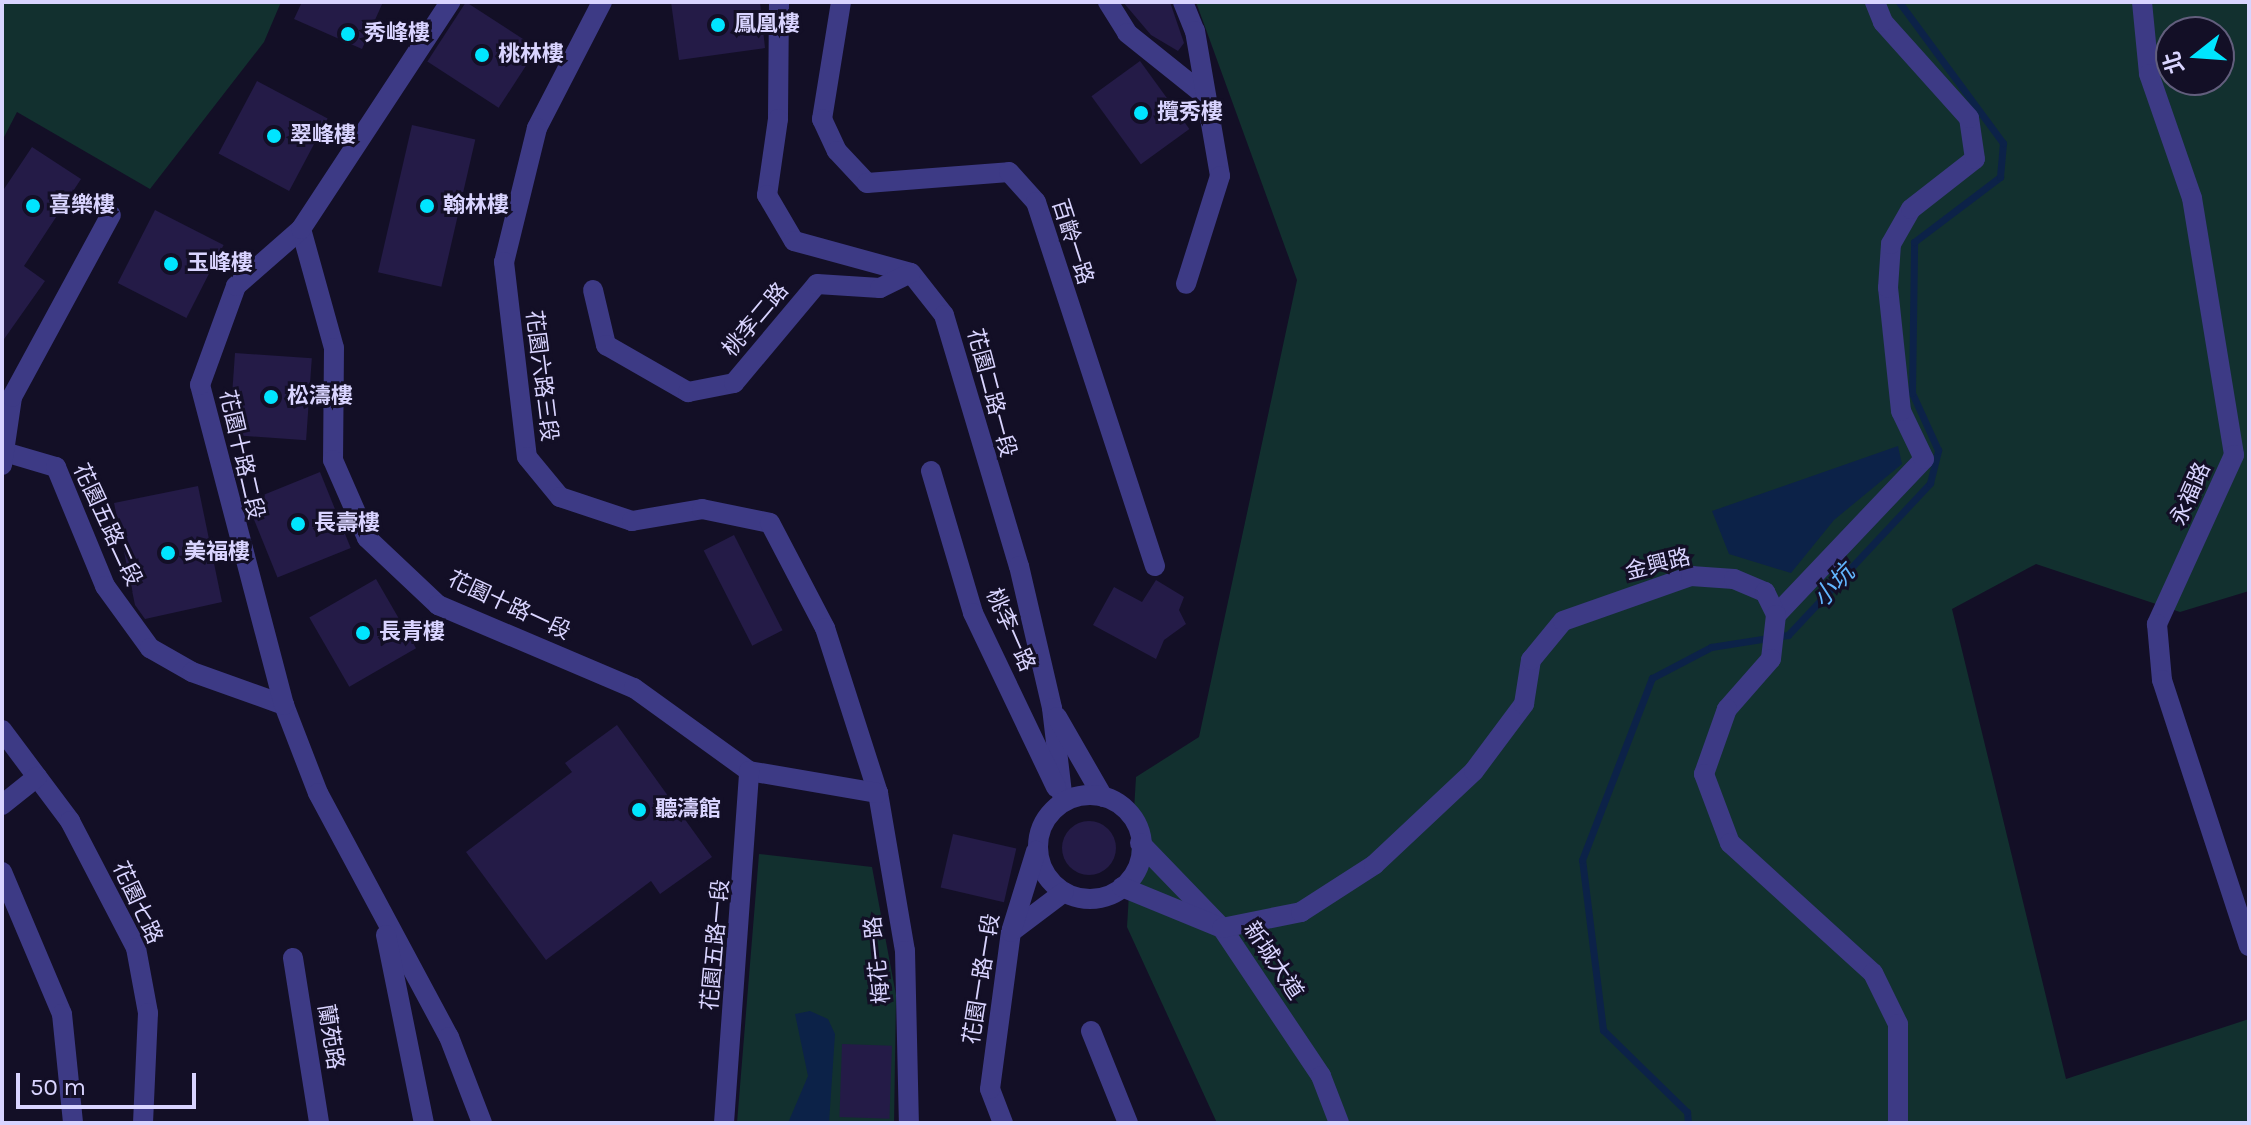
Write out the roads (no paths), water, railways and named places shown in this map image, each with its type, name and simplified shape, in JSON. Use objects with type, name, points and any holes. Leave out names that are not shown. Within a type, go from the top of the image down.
[{"type":"street","name":"花園十路二段","points":[[284,705],[200,385],[236,286],[301,229],[450,2]]},
{"type":"street","name":"花園六路三段","points":[[602,2],[537,128],[504,262],[527,457],[560,497],[632,521],[702,509],[770,523],[825,628],[878,793]]},
{"type":"street","points":[[779,2],[778,119],[767,195],[794,241],[911,273]]},
{"type":"street","name":"百齡一路","points":[[841,2],[822,119],[837,151],[867,183],[1009,172],[1036,202],[1155,566]]},
{"type":"street","points":[[1108,2],[1127,33],[1202,93]]},
{"type":"street","points":[[1183,2],[1195,31],[1202,93],[1220,176],[1186,284]]},
{"type":"street","points":[[1875,2],[1883,22],[1969,118],[1975,159],[1911,209],[1891,244],[1901,411],[1924,459],[1776,615],[1771,659],[1727,709],[1704,774],[1730,843],[1873,973],[1898,1024],[1898,1123]]},
{"type":"street","name":"永福路","points":[[2142,2],[2149,74],[2192,198],[2234,455],[2157,624],[2162,680],[2249,946]]},
{"type":"street","points":[[5,459],[12,397],[111,215]]},
{"type":"street","name":"花園十路一段","points":[[301,229],[334,348],[333,460],[367,538],[438,605],[634,688],[749,771]]},
{"type":"street","name":"桃李二路","points":[[593,290],[606,345],[688,392],[734,383],[817,284],[880,288],[911,273]]},
{"type":"street","name":"花園二路一段","points":[[911,273],[944,315],[962,367],[1052,708],[1063,801]]},
{"type":"street","name":"花園五路二段","points":[[5,459],[56,467],[105,586],[150,648],[192,672],[284,705]]},
{"type":"street","name":"桃李一路","points":[[931,471],[973,613],[1063,801]]},
{"type":"street","name":"金興路","points":[[1222,928],[1301,912],[1374,865],[1474,771],[1524,704],[1531,660],[1563,621],[1691,576],[1734,579],[1765,592],[1776,615]]},
{"type":"street","points":[[284,705],[318,793],[449,1037],[482,1123]]},
{"type":"street","points":[[1052,708],[1103,797],[1131,813],[1140,843],[1138,868],[1122,887],[1094,901],[1064,892],[1043,872],[1040,830],[1063,801],[1103,797]]},
{"type":"street","name":"花園七路","points":[[2,730],[70,821],[136,948],[148,1013],[143,1123]]},
{"type":"street","points":[[749,771],[878,793]]},
{"type":"street","name":"花園五路一段","points":[[724,1123],[749,771]]},
{"type":"street","points":[[2,805],[37,777]]},
{"type":"street","name":"梅花一路","points":[[878,793],[905,951],[909,1123]]},
{"type":"street","name":"新城大道","points":[[1140,843],[1222,928],[1321,1076],[1339,1123]]},
{"type":"street","name":"花園一路一段","points":[[1003,1123],[990,1089],[1011,932],[1039,844]]},
{"type":"street","points":[[2,872],[62,1014],[73,1123]]},
{"type":"street","points":[[1122,887],[1222,928]]},
{"type":"street","points":[[1011,932],[1064,892]]},
{"type":"street","points":[[381,912],[424,1123]]},
{"type":"street","name":"蘭苑路","points":[[293,958],[319,1123]]},
{"type":"street","points":[[1091,1031],[1128,1123]]},
{"type":"street","points":[[990,1089],[993,1123]]},
{"type":"water","points":[[1898,446],[1902,464],[1834,520],[1791,573],[1729,554],[1712,511]]},
{"type":"water","points":[[810,1011],[828,1019],[835,1034],[829,1123],[788,1123],[808,1076],[795,1014]]},
{"type":"waterway","name":"小坑","points":[[1688,1123],[1687,1112],[1603,1030],[1582,860],[1652,678],[1711,647],[1788,635],[1930,483],[1938,450],[1912,393],[1914,242],[2000,177],[2003,143],[1899,2]]},
{"type":"place","name":"鳳凰樓","points":[[718,25]]},
{"type":"place","name":"秀峰樓","points":[[348,34]]},
{"type":"place","name":"桃林樓","points":[[482,55]]},
{"type":"place","name":"攬秀樓","points":[[1141,113]]},
{"type":"place","name":"翠峰樓","points":[[274,136]]},
{"type":"place","name":"喜樂樓","points":[[33,206]]},
{"type":"place","name":"翰林樓","points":[[427,206]]},
{"type":"place","name":"玉峰樓","points":[[171,264]]},
{"type":"place","name":"松濤樓","points":[[271,397]]},
{"type":"place","name":"長壽樓","points":[[298,524]]},
{"type":"place","name":"美福樓","points":[[168,553]]},
{"type":"place","name":"長青樓","points":[[363,633]]},
{"type":"place","name":"聽濤館","points":[[639,810]]}]
